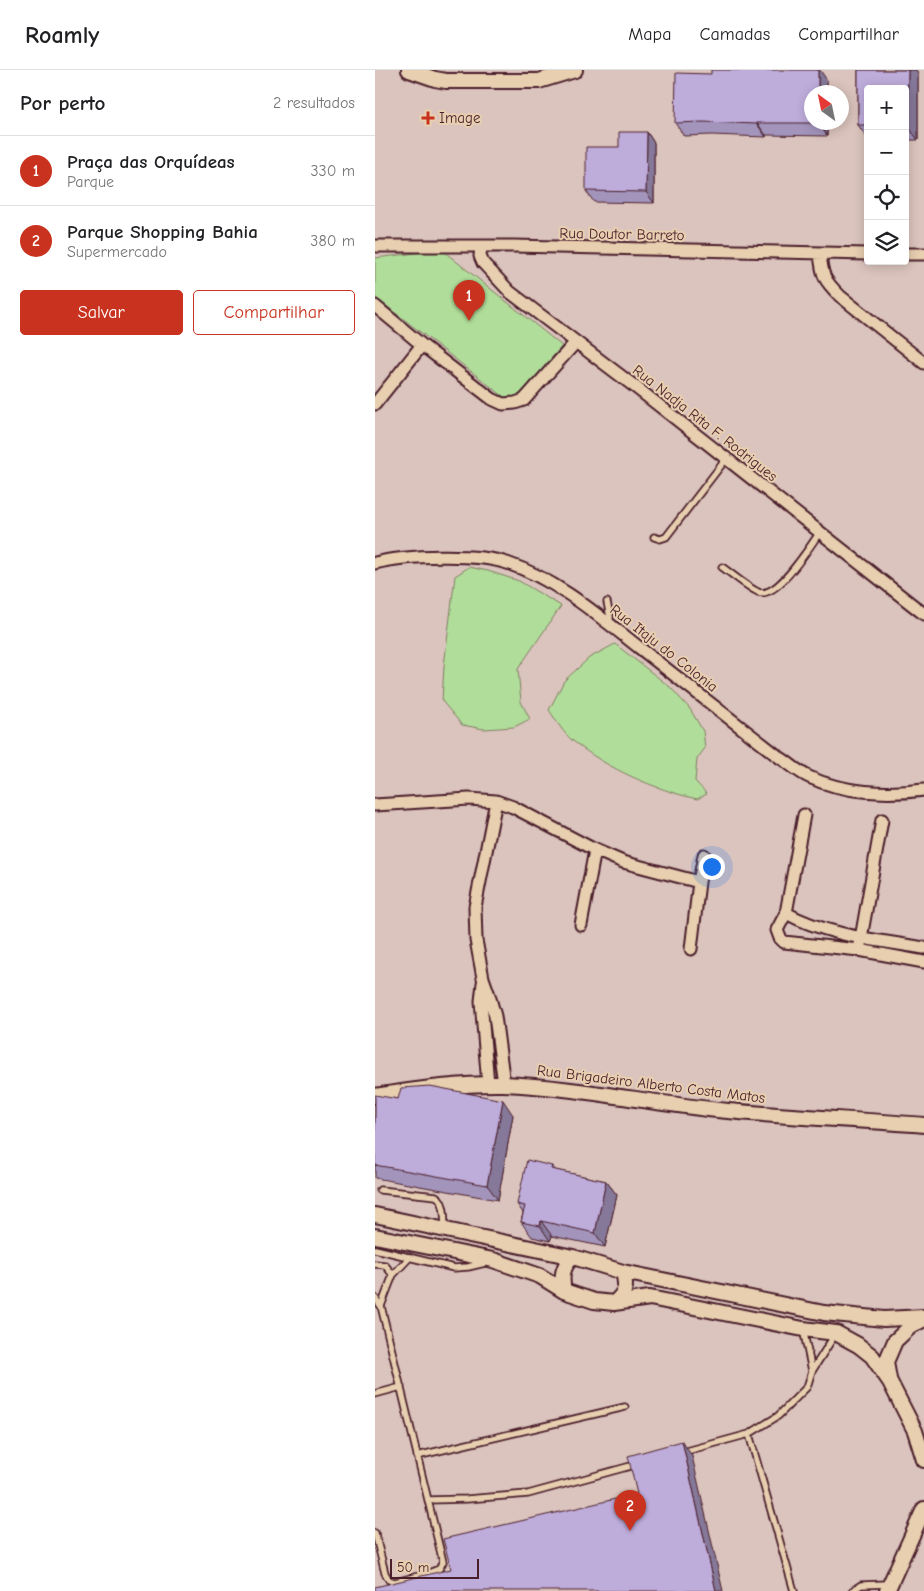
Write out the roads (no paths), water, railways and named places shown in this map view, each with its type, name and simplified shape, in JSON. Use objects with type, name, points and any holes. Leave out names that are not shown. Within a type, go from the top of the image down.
[{"type":"street","points":[[409,70],[446,81],[550,79],[575,70]]},
{"type":"street","name":"Rua Doutor Barreto","points":[[375,246],[864,254]]},
{"type":"street","name":"Rua Nadja Rita F. Rodrigues","points":[[481,247],[480,256],[483,263],[510,292],[638,388],[924,614]]},
{"type":"street","points":[[820,253],[824,278],[829,285],[840,296],[924,363]]},
{"type":"street","points":[[909,254],[924,254]]},
{"type":"street","points":[[375,306],[492,399],[503,404],[515,404],[524,400],[576,342]]},
{"type":"street","points":[[375,404],[422,345]]},
{"type":"street","name":"Rua Itaju do Colonia","points":[[375,562],[426,557],[474,557],[506,563],[541,578],[586,606],[779,757],[808,776],[839,787],[872,792],[924,790]]},
{"type":"street","points":[[375,805],[469,799],[496,801],[513,807],[595,850],[637,866],[699,882]]},
{"type":"street","points":[[496,801],[475,907],[476,940],[483,978],[495,1016],[504,1084]]},
{"type":"street","points":[[804,815],[785,913],[777,930],[780,938],[784,942],[859,950],[924,962]]},
{"type":"street","points":[[859,950],[882,820]]},
{"type":"street","points":[[581,925],[595,850]]},
{"type":"street","points":[[691,949],[704,854]]},
{"type":"street","points":[[785,913],[818,928],[862,938],[924,948]]},
{"type":"street","points":[[483,978],[481,1001],[488,1084]]},
{"type":"street","name":"Rua Brigadeiro Alberto Costa Matos","points":[[375,1096],[435,1087],[504,1084],[729,1111],[924,1125]]},
{"type":"street","points":[[375,1215],[573,1257],[623,1272],[824,1313],[883,1319],[924,1318]]},
{"type":"street","points":[[375,1236],[493,1260],[540,1276],[564,1291],[594,1301],[615,1303],[650,1298],[803,1329],[836,1333],[858,1345],[872,1356],[890,1382],[920,1433],[924,1460]]},
{"type":"street","points":[[564,1291],[561,1281],[563,1272],[566,1262],[573,1257]]},
{"type":"street","points":[[615,1303],[624,1294],[626,1284],[623,1272]]},
{"type":"street","points":[[890,1382],[886,1362],[895,1341],[911,1326],[924,1318]]},
{"type":"street","points":[[890,1589],[924,1509]]},
{"type":"lane","points":[[654,537],[660,540],[666,537],[726,459]]},
{"type":"lane","points":[[722,567],[759,592],[772,590],[784,580],[820,532]]},
{"type":"lane","points":[[607,602],[610,617],[609,624]]},
{"type":"lane","points":[[380,1190],[436,1196],[440,1199],[443,1206],[445,1231]]},
{"type":"lane","points":[[375,1249],[455,1268],[469,1267],[493,1260]]},
{"type":"lane","points":[[381,1306],[393,1275],[411,1257]]},
{"type":"lane","points":[[375,1264],[385,1265],[393,1275]]},
{"type":"lane","points":[[375,1298],[381,1306],[443,1562],[439,1569],[395,1582],[389,1580],[385,1573],[375,1533]]},
{"type":"lane","points":[[803,1329],[812,1371]]},
{"type":"lane","points":[[672,1455],[749,1434],[777,1416],[807,1387],[812,1371],[836,1333]]},
{"type":"lane","points":[[375,1394],[401,1388]]},
{"type":"lane","points":[[417,1456],[625,1407]]},
{"type":"lane","points":[[749,1434],[794,1591]]},
{"type":"lane","points":[[428,1500],[467,1500],[528,1494],[643,1463]]},
{"type":"lane","points":[[852,1591],[861,1585],[890,1589]]},
{"type":"place","name":"Image","points":[[428,118]]},
{"type":"place","name":"Praça das Orquídeas","points":[[469,321]]},
{"type":"place","name":"Parque Shopping Bahia","points":[[630,1531]]}]
